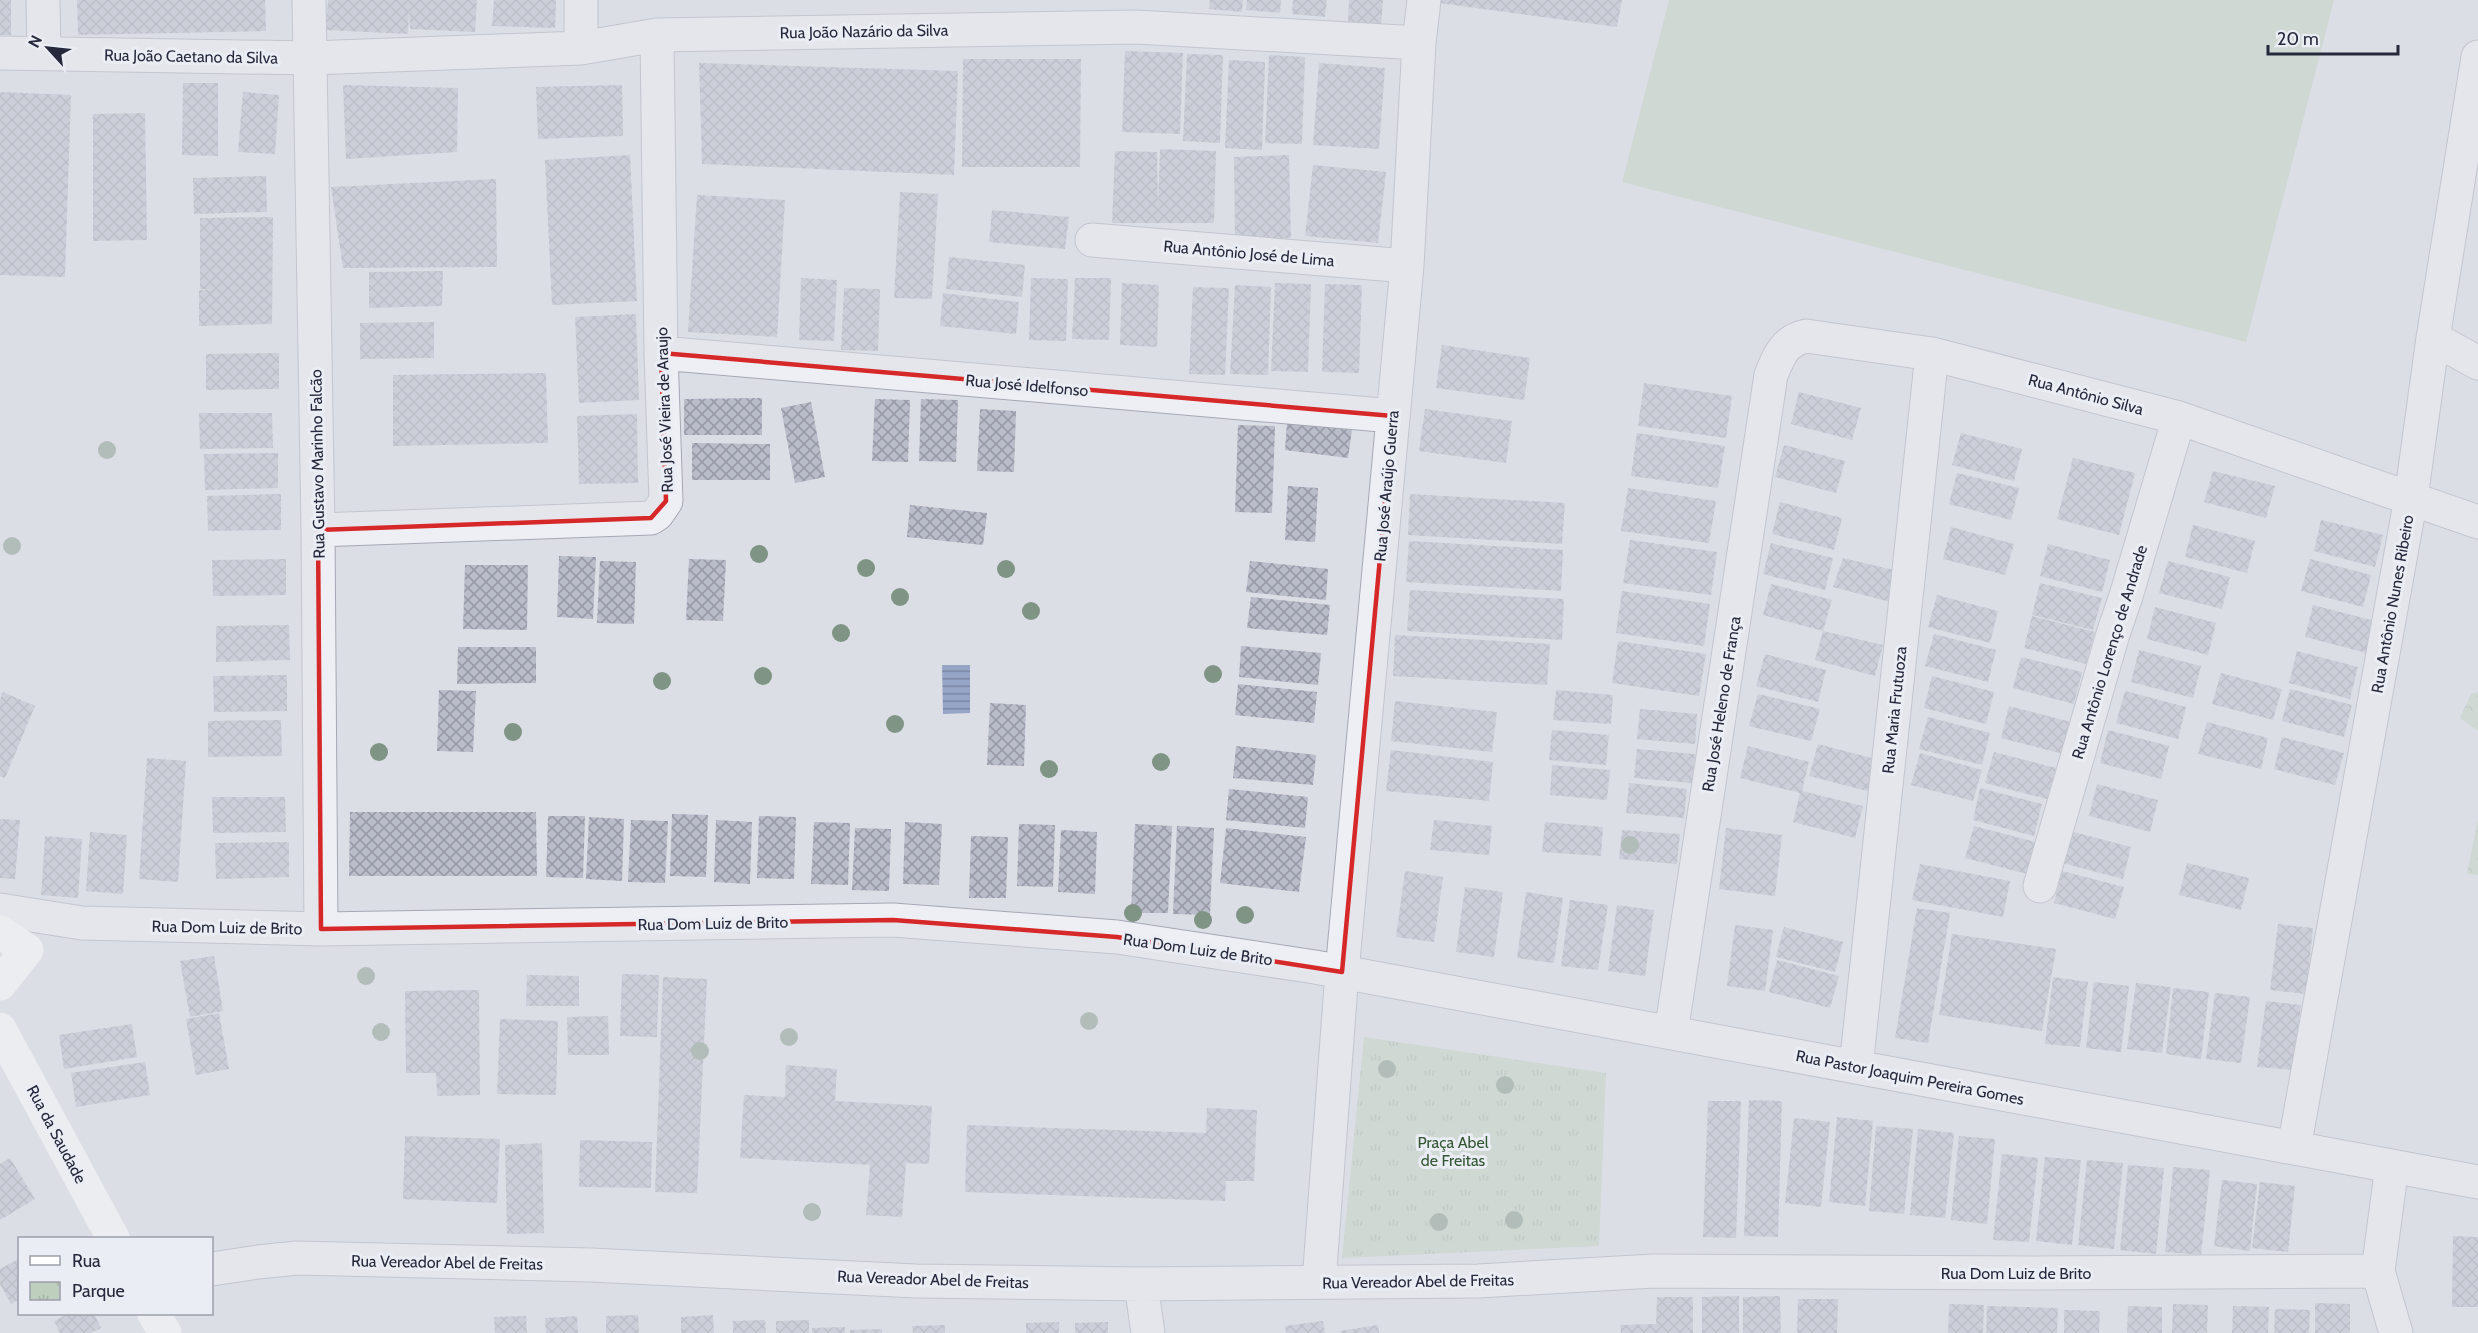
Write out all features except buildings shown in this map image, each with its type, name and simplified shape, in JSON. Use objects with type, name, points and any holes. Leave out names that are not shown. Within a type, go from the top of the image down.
[{"type":"main road","points":[[0,932],[27,950],[0,984]]},
{"type":"main road","name":"Rua da Saudade","points":[[0,1029],[112,1237]]},
{"type":"main road","points":[[155,1315],[165,1333]]},
{"type":"street","points":[[43,0],[44,53]]},
{"type":"street","name":"Rua Gustavo Marinho Falcão","points":[[309,0],[318,530],[321,929]]},
{"type":"street","points":[[581,0],[581,48]]},
{"type":"street","name":"Rua José Araújo Guerra","points":[[1342,972],[1407,266],[1419,44],[1424,0]]},
{"type":"street","name":"Rua João Nazário da Silva","points":[[310,58],[581,48],[657,35],[1136,27],[1419,44]]},
{"type":"street","name":"Rua José Vieira de Araujo","points":[[318,530],[651,518],[657,514],[666,501],[661,353],[657,35]]},
{"type":"street","name":"Rua João Caetano da Silva","points":[[0,53],[310,58]]},
{"type":"street","name":"Rua Antônio Nunes Ribeiro","points":[[2294,1148],[2411,498],[2433,338],[2478,57]]},
{"type":"street","name":"Rua Antônio José de Lima","points":[[1092,240],[1407,266]]},
{"type":"street","name":"Rua Antônio Silva","points":[[1772,375],[1786,345],[1806,336],[1932,354],[2179,418],[2478,522]]},
{"type":"street","points":[[2433,338],[2478,363]]},
{"type":"street","name":"Rua José Idelfonso","points":[[661,353],[1392,416]]},
{"type":"street","name":"Rua Maria Frutuoza","points":[[1856,1067],[1932,354]]},
{"type":"street","name":"Rua José Heleno de França","points":[[1671,1033],[1772,375]]},
{"type":"street","name":"Rua Antônio Lorenço de Andrade","points":[[2040,886],[2179,418]]},
{"type":"street","name":"Rua Dom Luiz de Brito","points":[[0,910],[82,923],[321,929],[893,920],[1117,938],[1342,972]]},
{"type":"street","name":"Rua Dom Luiz de Brito","points":[[27,950],[82,923]]},
{"type":"street","points":[[1319,1282],[1342,972]]},
{"type":"street","name":"Rua Pastor Joaquim Pereira Gomes","points":[[1342,972],[2478,1182]]},
{"type":"street","points":[[2392,1166],[2378,1271],[2396,1333]]},
{"type":"street","name":"Rua Vereador Abel de Freitas","points":[[213,1269],[297,1258],[591,1265],[916,1281],[1141,1284],[1478,1281],[1654,1271]]},
{"type":"street","name":"Rua Dom Luiz de Brito","points":[[1654,1271],[2046,1273],[2378,1271]]},
{"type":"street","points":[[1141,1284],[1148,1333]]},
{"type":"highlighted area","points":[[661,353],[1393,416],[1342,972],[1117,937],[893,920],[321,929],[318,530],[651,518],[666,501]]},
{"type":"green space","points":[[1669,0],[2334,0],[2246,342],[1622,182]]},
{"type":"green space","points":[[2478,692],[2478,731],[2460,718],[2471,694]]},
{"type":"green space","points":[[2478,819],[2478,875],[2467,874]]},
{"type":"green space","name":"Praça Abel de Freitas","points":[[1364,1037],[1606,1073],[1599,1246],[1342,1258]]},
{"type":"water","points":[[942,665],[970,665],[970,713],[943,714]]}]
